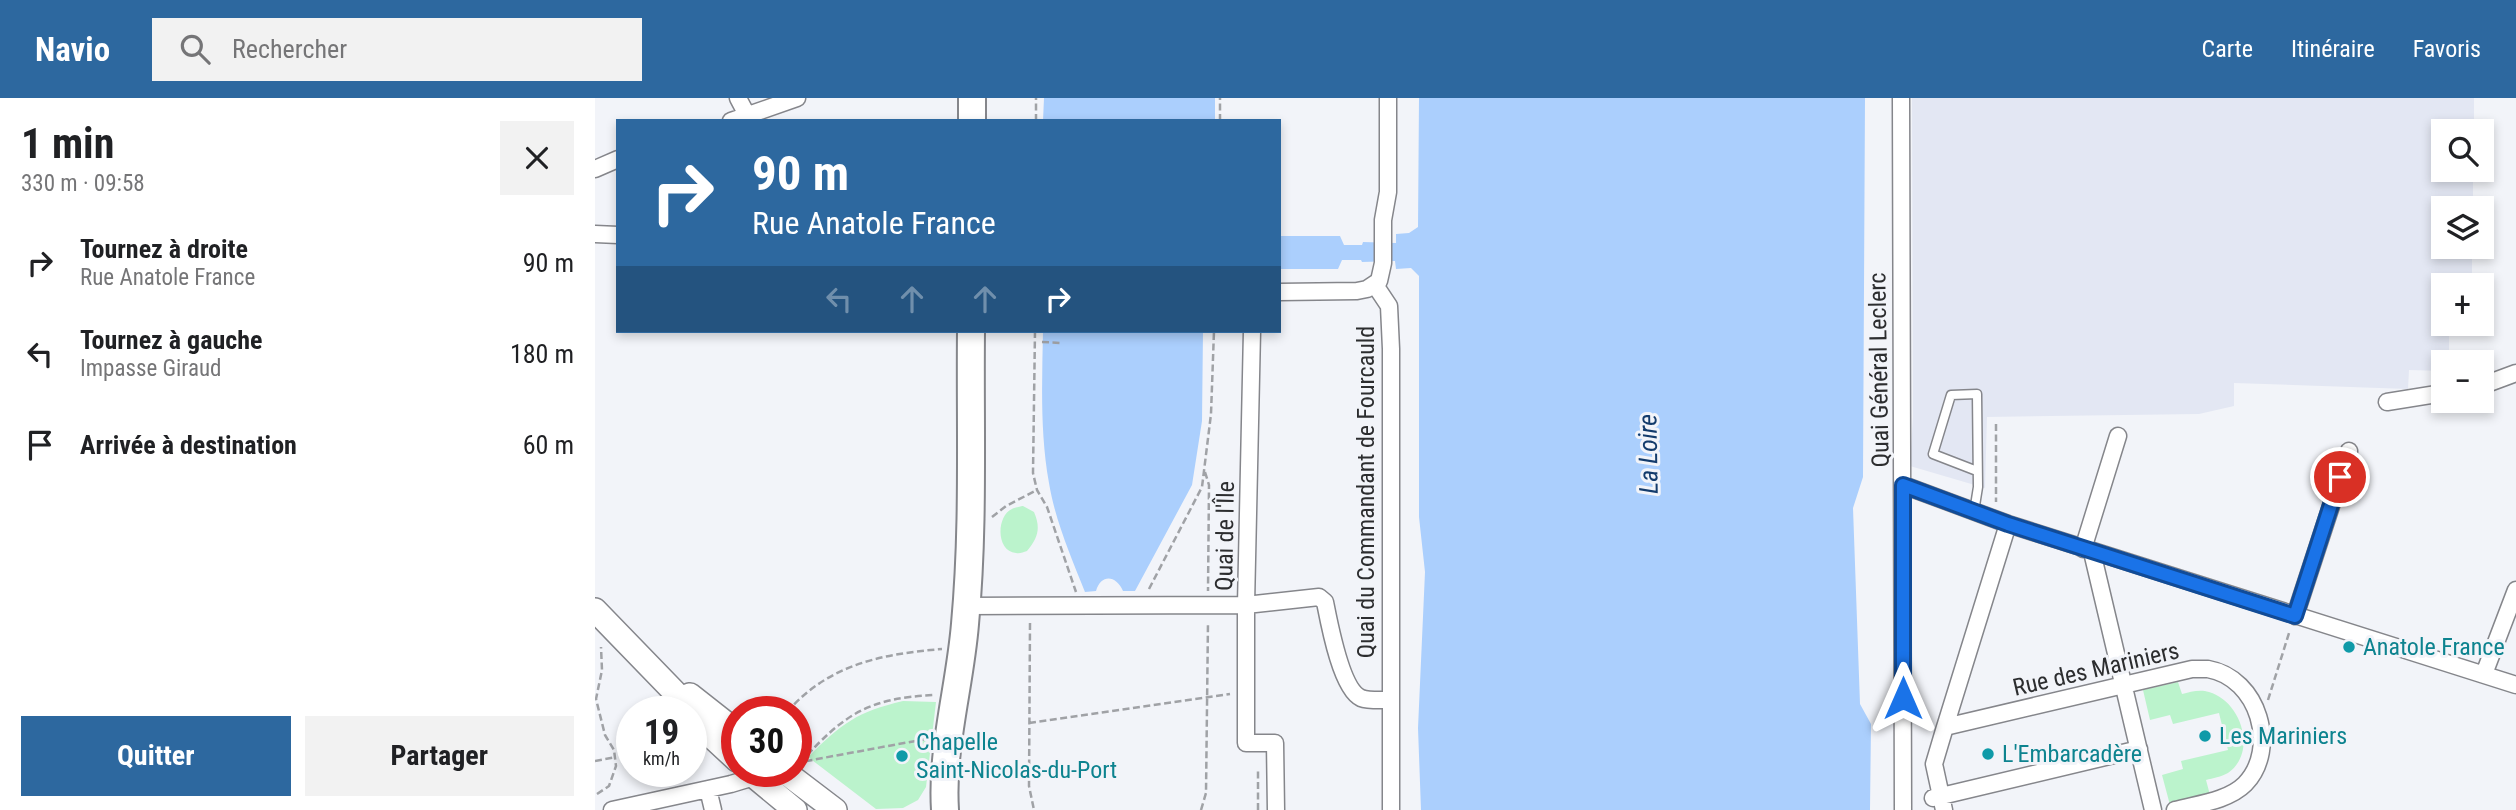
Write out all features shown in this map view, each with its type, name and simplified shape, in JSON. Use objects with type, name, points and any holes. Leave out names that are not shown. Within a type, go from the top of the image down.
[{"type":"main road","points":[[972,98],[972,119]]},
{"type":"main road","points":[[944,805],[953,659],[967,606],[971,521],[971,333]]},
{"type":"main road","points":[[595,610],[689,707],[710,736],[721,746]]},
{"type":"main road","points":[[639,654],[721,719]]},
{"type":"main road","points":[[944,805],[965,701],[953,659]]},
{"type":"main road","points":[[768,787],[795,810]]},
{"type":"main road","points":[[806,787],[836,809]]},
{"type":"street","points":[[738,98],[739,118],[797,98]]},
{"type":"street","points":[[1281,292],[1357,291],[1375,285],[1383,263],[1383,220],[1388,192],[1388,98]]},
{"type":"street","name":"Quai Général Leclerc","points":[[1901,98],[1906,806]]},
{"type":"street","points":[[595,169],[616,160]]},
{"type":"street","points":[[595,234],[616,235]]},
{"type":"street","name":"Quai du Commandant de Fourcauld","points":[[1375,285],[1389,306],[1390,338],[1391,810]]},
{"type":"street","name":"Quai de l'Île","points":[[1252,333],[1246,605],[1247,743],[1275,743],[1276,810]]},
{"type":"street","points":[[2494,381],[2516,373]]},
{"type":"street","points":[[2387,402],[2431,395]]},
{"type":"street","points":[[2118,436],[2088,550],[2125,685],[2153,810]]},
{"type":"street","points":[[2295,616],[2349,451]]},
{"type":"street","points":[[1903,485],[2001,522],[2516,685]]},
{"type":"street","points":[[2001,522],[1934,764],[1939,801],[2139,749]]},
{"type":"street","points":[[2484,674],[2516,590]]},
{"type":"street","points":[[967,606],[1246,605],[1319,597],[1325,602],[1334,648],[1356,694],[1365,699],[1389,700]]},
{"type":"street","name":"Rue des Mariniers","points":[[1945,727],[2192,669],[2209,669],[2229,678],[2246,692],[2254,706],[2259,718],[2262,746],[2259,765],[2244,785],[2228,796],[2175,810]]},
{"type":"street","points":[[612,810],[721,785]]},
{"type":"street","points":[[708,789],[713,810]]},
{"type":"lane","points":[[1974,512],[1978,487],[1977,394],[1951,394],[1933,454],[1977,471]]},
{"type":"path","points":[[1036,98],[1036,119]]},
{"type":"path","points":[[1220,98],[1220,119]]},
{"type":"path","points":[[1035,333],[1033,473],[1037,490],[1047,507],[1060,550],[1076,587],[1077,599]]},
{"type":"path","points":[[1148,592],[1202,487],[1211,414],[1214,333]]},
{"type":"path","points":[[1042,342],[1061,343]]},
{"type":"path","points":[[1996,424],[2001,522]]},
{"type":"path","points":[[1201,810],[1206,793],[1208,605],[1209,485],[1204,469]]},
{"type":"path","points":[[971,521],[986,520],[1037,490]]},
{"type":"path","points":[[1031,606],[1029,786],[1034,810]]},
{"type":"path","points":[[2254,706],[2268,701],[2295,616]]},
{"type":"path","points":[[601,647],[602,670],[596,699],[605,735],[616,755]]},
{"type":"path","points":[[806,696],[822,682],[854,664],[896,653],[953,659]]},
{"type":"path","points":[[941,695],[901,697],[866,707],[834,728],[801,762],[949,735]]},
{"type":"path","points":[[1029,723],[1207,697]]},
{"type":"path","points":[[595,761],[616,757]]},
{"type":"path","points":[[597,794],[609,786],[616,766]]},
{"type":"shaded area","points":[[1912,98],[2474,98],[2474,119],[2431,119],[2431,182],[2473,182],[2473,196],[2431,196],[2431,259],[2472,259],[2472,273],[2431,273],[2431,336],[2449,336],[2449,350],[2431,350],[2431,371],[2409,370],[2408,389],[2234,383],[2234,406],[2199,414],[1987,417],[1985,488],[1910,466],[1913,417]]},
{"type":"green space","points":[[1023,506],[1034,512],[1037,533],[1027,551],[1017,553],[1005,547],[1001,526],[1007,513]]},
{"type":"green space","points":[[2178,682],[2182,694],[2206,691],[2220,697],[2237,716],[2244,741],[2237,764],[2228,773],[2206,780],[2210,795],[2170,805],[2162,775],[2183,769],[2181,761],[2228,750],[2219,713],[2173,724],[2170,715],[2150,720],[2143,690]]},
{"type":"green space","points":[[903,701],[936,702],[926,787],[918,800],[903,808],[876,809],[812,760],[812,753],[831,735],[851,720]]},
{"type":"water","points":[[1044,98],[1215,98],[1215,119],[1043,119]]},
{"type":"water","name":"La Loire","points":[[1419,98],[1865,98],[1863,477],[1853,508],[1860,704],[1871,724],[1870,810],[1421,810],[1418,728],[1425,572],[1419,517],[1419,276],[1411,268],[1396,269],[1395,261],[1342,260],[1338,269],[1281,269],[1281,236],[1340,236],[1344,245],[1362,245],[1363,242],[1396,243],[1396,234],[1409,233],[1418,227]]},
{"type":"water","points":[[1043,333],[1203,333],[1202,421],[1192,485],[1135,591],[1123,591],[1113,579],[1105,579],[1096,591],[1085,592],[1055,511],[1046,464],[1042,407]]},
{"type":"place","name":"Anatole France","points":[[2349,647]]},
{"type":"place","name":"Les Mariniers","points":[[2205,736]]},
{"type":"place","name":"L'Embarcadère","points":[[1988,754]]},
{"type":"place","name":"Chapelle Saint-Nicolas-du-Port","points":[[902,756]]},
{"type":"route","points":[[1903,698],[1903,485],[2008,524],[2295,616],[2340,477]]}]
